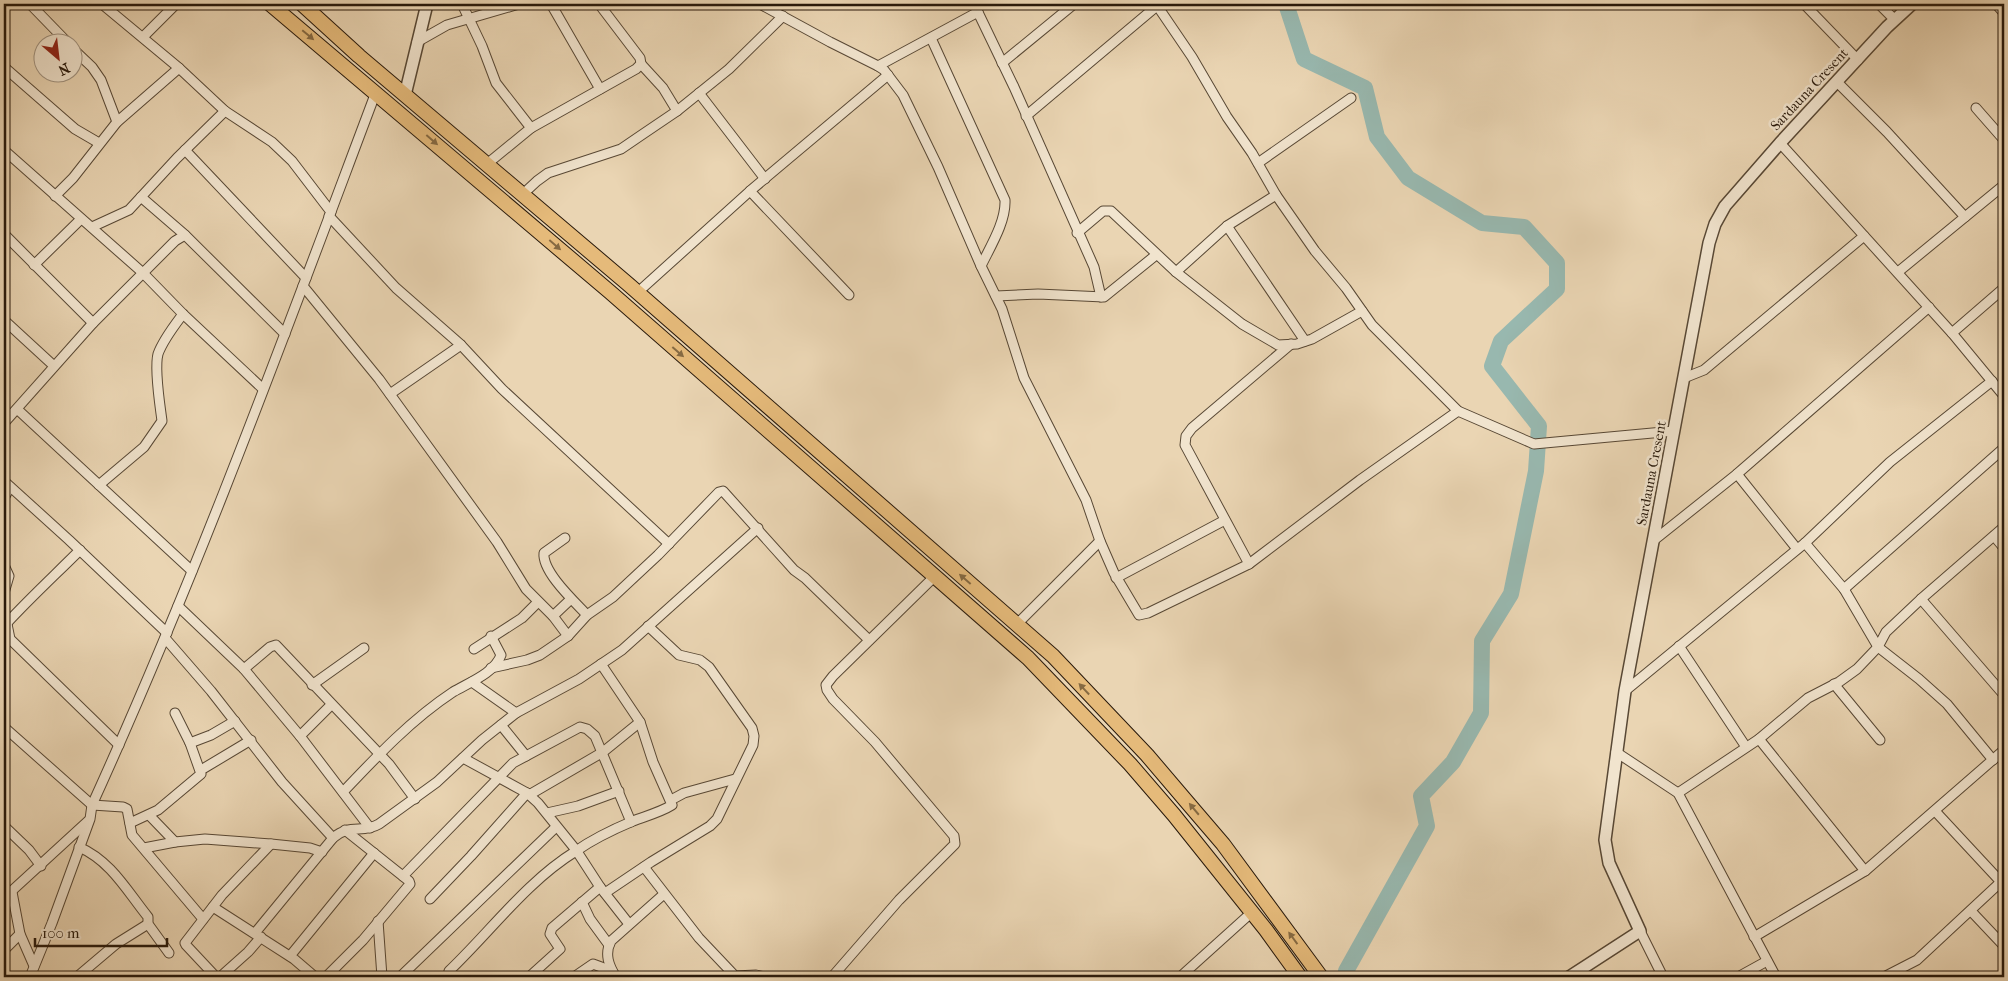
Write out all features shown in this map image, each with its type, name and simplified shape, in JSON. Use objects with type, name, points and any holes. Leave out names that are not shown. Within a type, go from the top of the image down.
[{"type":"main road","points":[[270,4],[617,298],[1028,658],[1130,764],[1174,815],[1300,977]]},
{"type":"main road","points":[[302,4],[359,56],[523,194],[1053,656],[1147,755],[1188,802],[1240,866],[1321,977]]},
{"type":"street","points":[[30,4],[57,32]]},
{"type":"street","points":[[102,4],[179,68],[225,111],[272,142],[292,161],[330,214],[396,288],[461,345],[502,389],[669,544]]},
{"type":"street","points":[[143,37],[176,4]]},
{"type":"street","points":[[405,95],[427,4]]},
{"type":"street","points":[[462,4],[496,83],[531,128]]},
{"type":"street","points":[[417,42],[447,25],[520,4]]},
{"type":"street","points":[[551,4],[600,89]]},
{"type":"street","points":[[599,4],[640,58],[641,64],[663,88],[677,111]]},
{"type":"street","points":[[760,4],[878,66],[888,75],[903,95],[1002,309],[1024,378],[1086,500],[1100,541],[1116,578],[1139,615],[1142,616],[1249,564],[1360,480],[1458,411]]},
{"type":"street","points":[[974,4],[1094,268],[1101,297]]},
{"type":"street","points":[[1002,63],[1074,4]]},
{"type":"street","points":[[1804,4],[1858,60]]},
{"type":"street","points":[[1880,4],[1895,20]]},
{"type":"street","name":"Sardauna Cresent","points":[[1640,931],[1609,863],[1604,840],[1625,691],[1709,242],[1715,224],[1725,206],[1780,143],[1912,4]]},
{"type":"street","points":[[1996,4],[2004,13]]},
{"type":"street","points":[[1026,116],[1157,5],[1192,57],[1227,117],[1276,194],[1315,251],[1346,288],[1372,325],[1458,411],[1537,444],[1674,432]]},
{"type":"street","points":[[878,66],[978,12]]},
{"type":"street","points":[[523,194],[536,181],[548,173],[621,149],[677,111],[729,69],[783,16]]},
{"type":"street","points":[[932,38],[1005,200],[1002,217],[981,266]]},
{"type":"street","points":[[82,58],[92,67],[101,80],[116,122]]},
{"type":"street","points":[[487,164],[531,128],[636,69],[641,64]]},
{"type":"street","points":[[4,67],[75,129],[99,143]]},
{"type":"street","points":[[55,196],[72,178],[116,122],[179,68]]},
{"type":"street","points":[[637,293],[750,192],[888,75]]},
{"type":"street","points":[[1837,82],[1887,132],[1965,217]]},
{"type":"street","points":[[30,977],[90,819],[92,805],[120,745],[192,571],[264,389],[376,92]]},
{"type":"street","points":[[699,93],[765,179]]},
{"type":"street","points":[[1258,164],[1351,98]]},
{"type":"street","points":[[1976,108],[2004,140]]},
{"type":"street","points":[[92,227],[129,210],[185,150],[225,111]]},
{"type":"street","points":[[1780,143],[1929,307],[2004,396]]},
{"type":"street","points":[[4,150],[143,273],[183,314],[264,389]]},
{"type":"street","points":[[185,150],[305,282],[498,542],[526,589],[553,616],[568,636]]},
{"type":"street","points":[[1898,272],[2004,185]]},
{"type":"street","points":[[750,192],[849,295]]},
{"type":"street","points":[[1176,272],[1227,226],[1276,194]]},
{"type":"street","points":[[142,197],[185,235],[285,334]]},
{"type":"street","points":[[1077,233],[1103,211],[1111,211],[1176,272],[1242,324],[1278,345],[1305,341],[1362,311]]},
{"type":"street","points":[[34,265],[81,218]]},
{"type":"street","points":[[1227,226],[1305,341]]},
{"type":"street","points":[[4,234],[93,323]]},
{"type":"street","points":[[5,419],[93,323],[175,241],[185,235]]},
{"type":"street","points":[[1684,378],[1704,370],[1864,236]]},
{"type":"street","points":[[996,296],[1038,294],[1104,297],[1156,255]]},
{"type":"street","points":[[1952,333],[2004,288]]},
{"type":"street","points":[[1653,541],[1737,474],[1929,307]]},
{"type":"street","points":[[99,485],[144,447],[162,421],[158,389],[158,356],[166,338],[183,314]]},
{"type":"street","points":[[4,320],[54,366]]},
{"type":"street","points":[[1249,564],[1185,445],[1186,436],[1192,428],[1292,344]]},
{"type":"street","points":[[390,394],[461,345]]},
{"type":"street","points":[[1625,691],[1801,546],[1890,462],[1992,381]]},
{"type":"street","points":[[17,408],[192,571]]},
{"type":"street","points":[[1844,589],[2004,448]]},
{"type":"street","points":[[1737,474],[1801,546],[1844,589],[1878,648],[1919,679],[1947,704],[1993,760]]},
{"type":"street","points":[[4,498],[7,484]]},
{"type":"street","points":[[7,484],[80,550],[166,636],[251,740],[282,782],[333,838]]},
{"type":"street","points":[[491,668],[540,655],[568,636],[588,615],[613,597],[669,544],[719,492],[723,491],[794,570],[805,578],[869,640]]},
{"type":"street","points":[[1116,578],[1226,520]]},
{"type":"street","points":[[1678,793],[1759,739],[1808,698],[1857,669],[1878,648],[1886,632],[2004,527]]},
{"type":"street","points":[[220,977],[248,952],[258,935],[333,838],[345,830],[370,828],[379,824],[437,782],[516,713],[579,679],[622,650],[758,528]]},
{"type":"street","points":[[1994,536],[2004,548]]},
{"type":"street","points":[[565,538],[546,550],[543,556],[551,574],[588,615]]},
{"type":"street","points":[[1017,624],[1100,541]]},
{"type":"street","points":[[6,624],[39,588],[80,550]]},
{"type":"street","points":[[4,564],[9,576],[4,593]]},
{"type":"street","points":[[832,977],[899,900],[956,844],[954,836],[875,742],[833,700],[826,685],[934,576]]},
{"type":"street","points":[[553,616],[571,598]]},
{"type":"street","points":[[1921,599],[2004,695]]},
{"type":"street","points":[[474,649],[491,636],[522,618],[538,602]]},
{"type":"street","points":[[178,606],[244,669],[300,736],[370,828]]},
{"type":"street","points":[[4,609],[10,639],[120,745]]},
{"type":"street","points":[[529,977],[560,949],[550,934],[552,928],[582,902],[644,867],[710,826],[717,819],[752,745],[754,736],[752,728],[709,667],[700,660],[679,654],[648,626]]},
{"type":"street","points":[[343,792],[379,754],[422,715],[491,668],[501,656],[491,636]]},
{"type":"street","points":[[244,669],[270,647],[276,645],[389,764],[415,799]]},
{"type":"street","points":[[1679,646],[1746,747]]},
{"type":"street","points":[[312,685],[364,648]]},
{"type":"street","points":[[448,977],[449,971],[479,942],[517,900],[550,870],[576,850],[630,822],[671,806],[671,800],[653,762],[640,722],[600,664]]},
{"type":"street","points":[[472,682],[516,713]]},
{"type":"street","points":[[1834,684],[1880,740]]},
{"type":"street","points":[[300,736],[331,705]]},
{"type":"street","points":[[130,823],[149,815],[199,777],[201,770],[175,713]]},
{"type":"street","points":[[190,743],[211,735],[235,721]]},
{"type":"street","points":[[430,899],[528,794],[603,752],[640,722]]},
{"type":"street","points":[[501,725],[526,756]]},
{"type":"street","points":[[4,727],[92,805],[123,806],[129,812],[132,835],[203,919]]},
{"type":"street","points":[[403,876],[513,763],[580,727],[591,731],[603,752],[630,822]]},
{"type":"street","points":[[1759,739],[1865,871]]},
{"type":"street","points":[[201,770],[251,740]]},
{"type":"street","points":[[1754,936],[1865,871],[2004,750]]},
{"type":"street","points":[[1616,752],[1678,793],[1776,977]]},
{"type":"street","points":[[463,758],[528,794],[547,813],[556,827],[576,850],[602,890],[628,924]]},
{"type":"street","points":[[671,800],[684,793],[735,779]]},
{"type":"street","points":[[547,813],[578,806],[618,791]]},
{"type":"street","points":[[1884,977],[1916,960],[2003,880],[1935,811]]},
{"type":"street","points":[[149,815],[175,842]]},
{"type":"street","points":[[4,898],[90,819]]},
{"type":"street","points":[[4,826],[41,866]]},
{"type":"street","points":[[400,977],[556,827]]},
{"type":"street","points":[[333,975],[410,884],[403,876],[345,830]]},
{"type":"street","points":[[144,848],[205,839],[310,848],[322,852]]},
{"type":"street","points":[[216,977],[185,944],[222,895],[271,844]]},
{"type":"street","points":[[79,847],[92,853],[104,862],[148,917],[148,924],[169,953]]},
{"type":"street","points":[[290,956],[374,853]]},
{"type":"street","points":[[644,867],[699,938],[734,977],[756,975],[765,977]]},
{"type":"street","points":[[12,892],[20,934],[34,966]]},
{"type":"street","points":[[614,974],[607,958],[609,945],[628,924],[664,894]]},
{"type":"street","points":[[582,902],[593,924],[609,945]]},
{"type":"street","points":[[213,907],[290,956],[315,977]]},
{"type":"street","points":[[1971,911],[2004,946]]},
{"type":"street","points":[[1180,977],[1251,912]]},
{"type":"street","points":[[378,921],[382,977]]},
{"type":"street","points":[[77,977],[116,944],[148,924]]},
{"type":"street","points":[[1569,977],[1640,931],[1663,977]]},
{"type":"street","points":[[4,950],[20,934]]},
{"type":"street","points":[[1738,977],[1767,961]]},
{"type":"street","points":[[574,977],[593,964],[600,965],[614,974]]},
{"type":"waterway","points":[[1286,4],[1304,59],[1365,88],[1377,137],[1408,178],[1482,223],[1524,227],[1557,263],[1557,289],[1501,341],[1492,366],[1539,426],[1536,471],[1511,594],[1482,641],[1481,713],[1453,762],[1421,796],[1427,826],[1346,971]]}]
